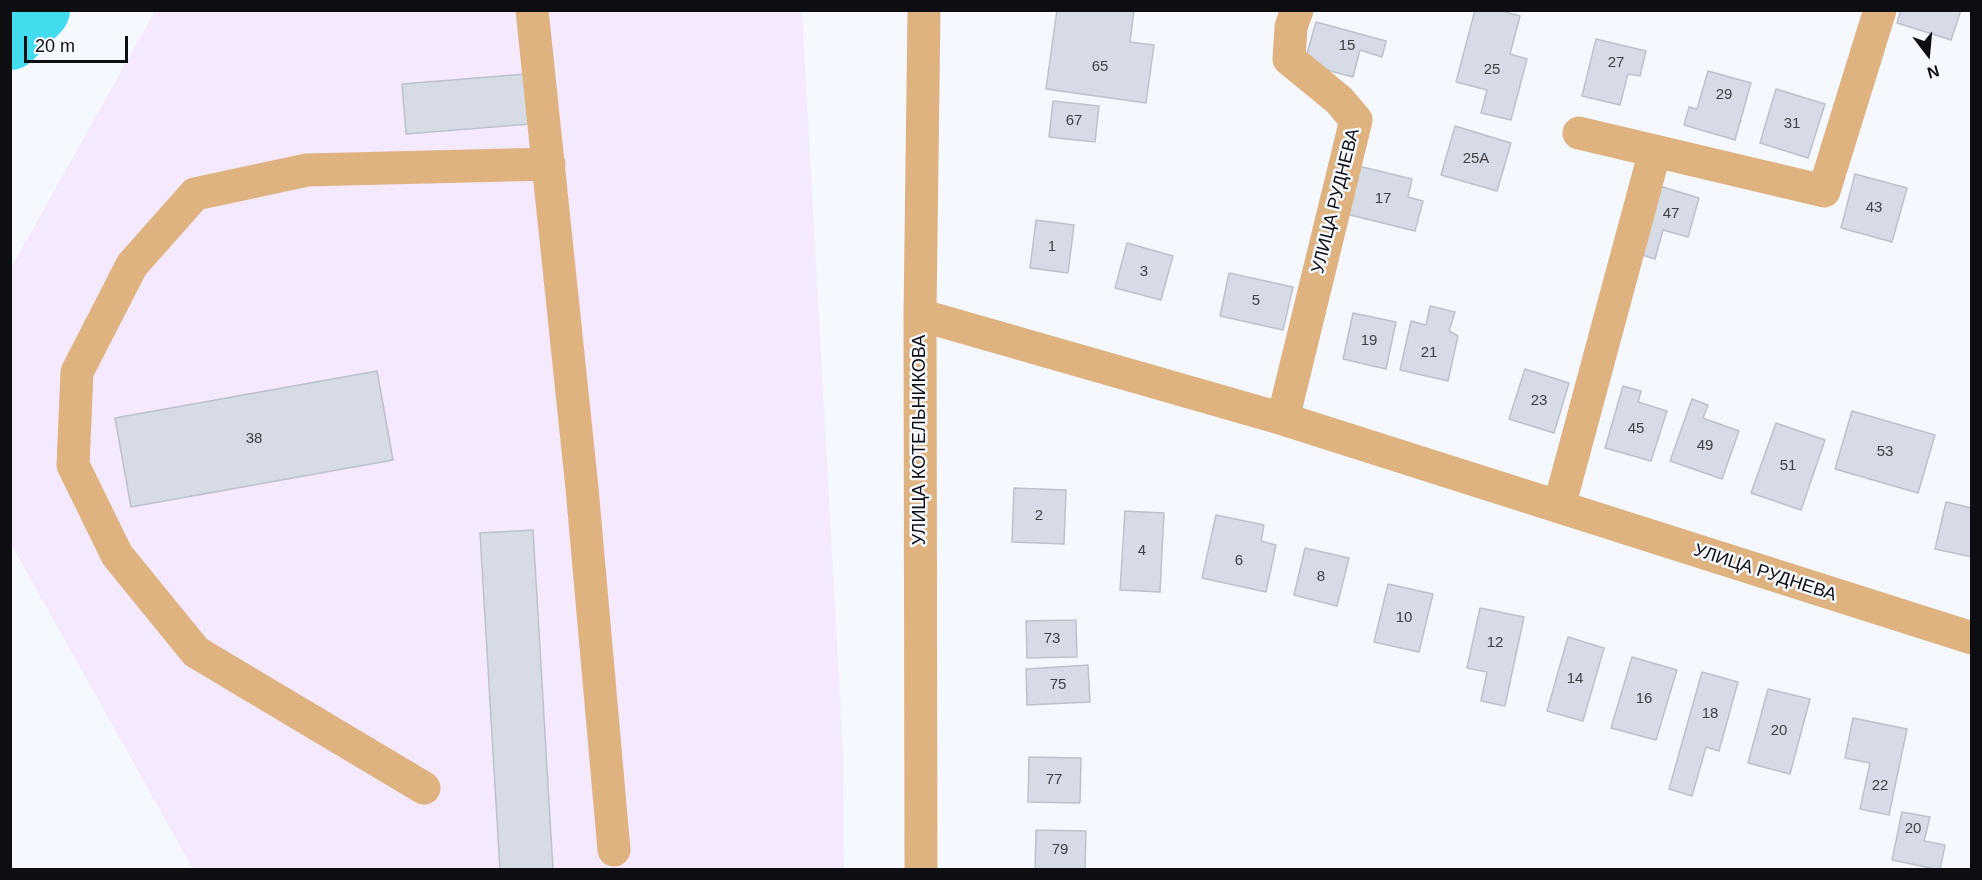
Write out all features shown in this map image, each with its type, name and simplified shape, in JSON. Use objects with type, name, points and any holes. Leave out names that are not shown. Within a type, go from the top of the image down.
[{"type":"street","points":[[532,10],[582,488],[614,850]]},
{"type":"street","name":"УЛИЦА КОТЕЛЬНИКОВА","points":[[921,870],[920,315],[924,10]]},
{"type":"street","name":"УЛИЦА РУДНЕВА","points":[[1283,418],[1356,120],[1339,100],[1289,59],[1291,27],[1297,10]]},
{"type":"street","points":[[1579,133],[1824,191],[1880,10]]},
{"type":"street","points":[[1559,507],[1655,151]]},
{"type":"street","points":[[424,788],[196,652],[117,555],[73,465],[77,372],[132,265],[195,194],[307,170],[549,164]]},
{"type":"street","name":"УЛИЦА РУДНЕВА","points":[[920,315],[1283,418],[1971,638]]},
{"type":"shaded area","points":[[155,11],[802,11],[843,752],[844,869],[193,869],[11,544],[11,268]]},
{"type":"building","points":[[1057,10],[1134,10],[1130,42],[1154,45],[1146,103],[1046,89]]},
{"type":"building","points":[[1475,10],[1498,10],[1520,16],[1510,54],[1527,59],[1511,120],[1481,113],[1487,90],[1456,82]]},
{"type":"building","points":[[1901,10],[1961,10],[1951,40],[1897,23]]},
{"type":"building","points":[[1316,22],[1386,41],[1382,57],[1360,50],[1353,77],[1304,64]]},
{"type":"building","points":[[1596,39],[1646,51],[1640,76],[1628,74],[1620,105],[1582,96]]},
{"type":"building","points":[[1708,71],[1751,83],[1735,140],[1684,125],[1689,107],[1697,109]]},
{"type":"building","points":[[526,74],[530,124],[406,134],[402,84]]},
{"type":"building","points":[[1776,89],[1825,104],[1808,158],[1760,143]]},
{"type":"building","points":[[1053,101],[1099,106],[1095,142],[1049,137]]},
{"type":"building","points":[[1455,126],[1511,143],[1497,191],[1441,175]]},
{"type":"building","points":[[1358,166],[1412,179],[1408,197],[1423,201],[1415,231],[1346,214]]},
{"type":"building","points":[[1855,174],[1907,188],[1892,242],[1841,228]]},
{"type":"building","points":[[1656,185],[1699,198],[1688,237],[1663,230],[1655,259],[1636,253]]},
{"type":"building","points":[[1036,220],[1074,225],[1068,273],[1030,268]]},
{"type":"building","points":[[1127,243],[1173,256],[1161,300],[1115,288]]},
{"type":"building","points":[[1229,273],[1293,287],[1283,330],[1220,316]]},
{"type":"building","points":[[1430,306],[1455,312],[1449,331],[1458,336],[1448,381],[1400,370],[1411,321],[1426,325]]},
{"type":"building","points":[[1353,313],[1396,322],[1386,369],[1343,359]]},
{"type":"building","points":[[1525,369],[1569,383],[1554,433],[1509,419]]},
{"type":"building","points":[[377,371],[393,460],[131,507],[115,418]]},
{"type":"building","points":[[1623,386],[1641,391],[1638,402],[1667,411],[1651,461],[1605,448]]},
{"type":"building","points":[[1692,399],[1708,405],[1703,418],[1739,431],[1722,479],[1670,461]]},
{"type":"building","points":[[1852,411],[1935,435],[1918,493],[1835,469]]},
{"type":"building","points":[[1776,423],[1825,440],[1801,510],[1751,493]]},
{"type":"building","points":[[1014,488],[1066,490],[1064,544],[1012,542]]},
{"type":"building","points":[[1946,502],[1972,508],[1972,557],[1935,549]]},
{"type":"building","points":[[1125,511],[1164,513],[1160,592],[1120,590]]},
{"type":"building","points":[[1216,515],[1264,525],[1261,541],[1276,545],[1266,592],[1202,578]]},
{"type":"building","points":[[533,530],[553,870],[500,870],[480,533]]},
{"type":"building","points":[[1305,548],[1349,558],[1337,606],[1294,595]]},
{"type":"building","points":[[1388,584],[1433,594],[1419,652],[1374,642]]},
{"type":"building","points":[[1480,608],[1524,617],[1505,706],[1481,701],[1487,672],[1467,668]]},
{"type":"building","points":[[1076,620],[1077,657],[1027,658],[1026,621]]},
{"type":"building","points":[[1568,637],[1604,648],[1583,721],[1547,711]]},
{"type":"building","points":[[1632,657],[1677,670],[1656,740],[1611,728]]},
{"type":"building","points":[[1088,665],[1090,702],[1027,705],[1026,669]]},
{"type":"building","points":[[1702,672],[1738,682],[1719,751],[1706,747],[1692,796],[1669,789]]},
{"type":"building","points":[[1768,689],[1810,699],[1790,774],[1748,763]]},
{"type":"building","points":[[1853,718],[1907,729],[1889,815],[1860,809],[1870,763],[1845,758]]},
{"type":"building","points":[[1029,757],[1081,758],[1080,803],[1028,802]]},
{"type":"building","points":[[1902,812],[1930,817],[1924,841],[1945,845],[1940,870],[1892,860]]},
{"type":"building","points":[[1036,830],[1086,831],[1085,870],[1035,870]]},
{"type":"waterway","points":[[10,39],[39,10]]}]
